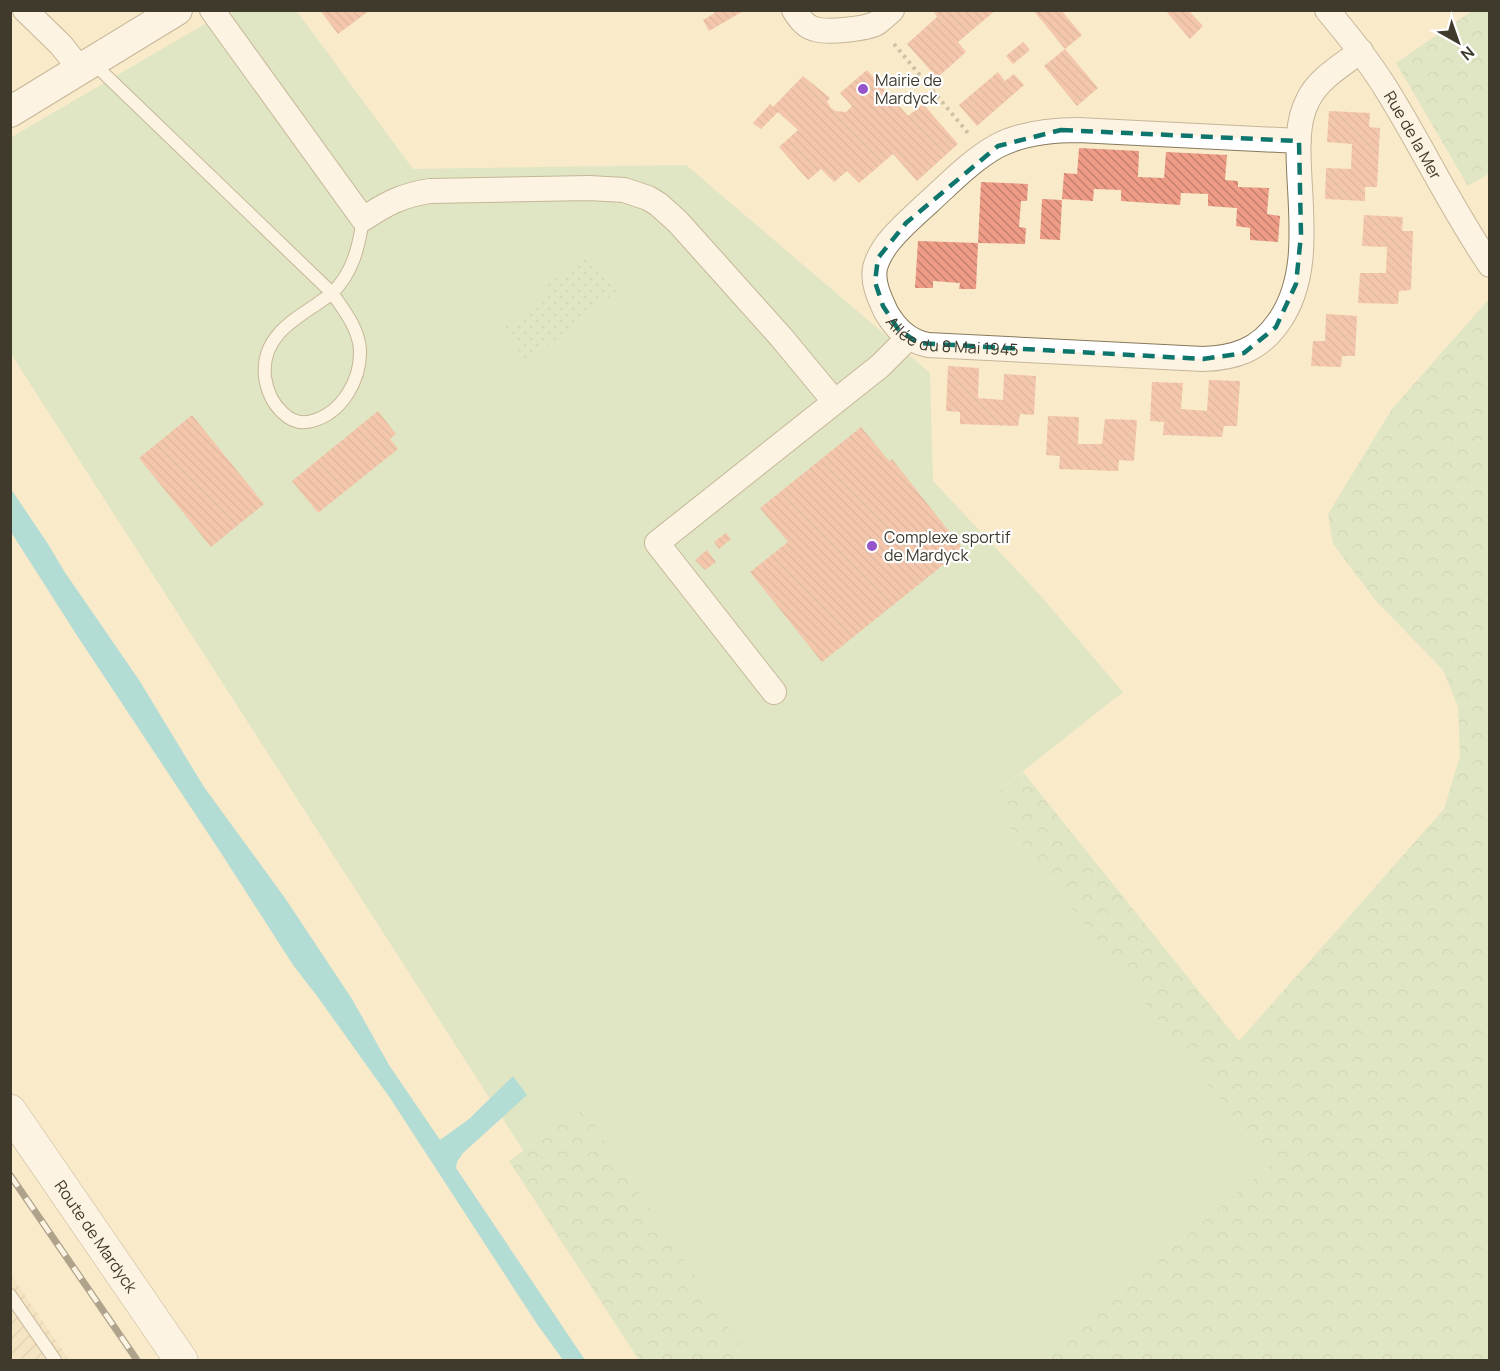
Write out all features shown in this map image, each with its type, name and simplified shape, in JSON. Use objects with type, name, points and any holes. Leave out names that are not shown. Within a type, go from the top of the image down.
[{"type":"main road","name":"Route de Mardyck","points":[[10,1111],[181,1360]]},
{"type":"street","points":[[25,10],[85,65]]},
{"type":"street","points":[[10,112],[177,10]]},
{"type":"street","points":[[212,10],[363,219],[391,201],[430,191],[589,188],[624,190],[648,198],[678,222],[781,337],[834,401]]},
{"type":"street","points":[[794,10],[808,26],[821,31],[856,29],[884,17]]},
{"type":"street","name":"Rue de la Mer","points":[[1327,10],[1361,51],[1385,87],[1452,205],[1490,265]]},
{"type":"street","name":"Allée du 8 Mai 1945","points":[[1299,141],[1061,130],[1028,135],[998,146],[972,164],[894,235],[878,258],[875,269],[875,282],[879,294],[898,329],[918,343],[1203,359],[1244,352],[1267,337],[1276,327],[1292,299],[1296,284],[1301,253],[1299,141],[1303,114],[1308,100],[1325,78],[1361,51]]},
{"type":"street","points":[[774,692],[657,543],[880,366],[908,338]]},
{"type":"lane","points":[[85,65],[332,293],[349,319],[360,350],[359,364],[349,392],[329,413],[309,422],[297,422],[288,418],[271,397],[264,370],[270,344],[288,324],[332,293],[348,273],[359,246],[363,219]]},
{"type":"lane","points":[[10,1295],[55,1360]]},
{"type":"path","points":[[884,17],[986,154]]},
{"type":"highlighted area","points":[[1061,130],[1299,141],[1301,235],[1296,284],[1276,327],[1244,353],[1203,359],[918,343],[898,329],[883,306],[875,282],[878,258],[906,223],[998,146]]},
{"type":"shaded area","points":[[11,1275],[69,1360],[11,1360]]},
{"type":"green space","points":[[296,10],[413,169],[686,165],[930,373],[933,481],[1041,596],[1123,692],[988,799],[1270,1165],[1038,1360],[658,1360],[11,354],[10,138],[227,11]]},
{"type":"green space","points":[[1472,11],[1489,11],[1490,173],[1468,186],[1396,63]]},
{"type":"green space","points":[[585,253],[618,290],[526,363],[505,327],[543,303],[545,287]]},
{"type":"green space","points":[[1489,299],[1489,1360],[1038,1360],[1270,1165],[988,799],[1023,772],[1239,1041],[1444,809],[1460,756],[1458,707],[1443,670],[1376,601],[1333,544],[1328,514],[1392,409]]},
{"type":"green space","points":[[583,1108],[751,1360],[639,1360],[509,1161]]},
{"type":"water","points":[[11,489],[139,680],[204,787],[285,898],[352,999],[389,1065],[440,1140],[469,1119],[513,1076],[527,1095],[463,1153],[456,1168],[585,1360],[563,1360],[537,1324],[390,1098],[293,965],[11,532]]},
{"type":"building","points":[[320,10],[370,10],[338,34]]},
{"type":"building","points":[[713,10],[745,10],[709,31],[703,20],[715,13]]},
{"type":"building","points":[[933,10],[996,10],[958,42],[966,52],[937,78],[907,44],[937,17]]},
{"type":"building","points":[[1033,10],[1061,10],[1082,35],[1065,49]]},
{"type":"building","points":[[1165,10],[1188,10],[1203,26],[1190,39]]},
{"type":"building","points":[[1023,42],[1030,50],[1013,64],[1006,56]]},
{"type":"building","points":[[1065,49],[1098,88],[1077,106],[1044,66]]},
{"type":"building","points":[[867,70],[908,116],[923,104],[958,144],[917,181],[893,154],[859,183],[847,171],[834,182],[821,169],[808,180],[779,147],[798,130],[778,112],[761,129],[753,123],[770,104],[773,107],[803,76],[830,98],[827,102],[831,108],[835,111],[846,112],[852,106],[840,93]]},
{"type":"building","points":[[998,72],[1005,81],[1014,74],[1024,85],[977,126],[959,105]]},
{"type":"building","points":[[1329,111],[1370,113],[1369,127],[1380,128],[1377,187],[1365,187],[1365,201],[1325,199],[1326,168],[1351,169],[1352,144],[1327,142]]},
{"type":"building","points":[[1079,148],[1139,151],[1138,177],[1164,178],[1166,152],[1227,155],[1225,180],[1238,181],[1238,187],[1269,188],[1267,214],[1280,216],[1278,242],[1250,240],[1250,228],[1236,226],[1237,208],[1208,206],[1208,194],[1181,193],[1180,205],[1121,201],[1121,190],[1094,189],[1093,201],[1062,199],[1064,173],[1077,174]]},
{"type":"building","points":[[981,182],[1028,184],[1027,201],[1021,201],[1019,227],[1026,228],[1025,244],[978,243]]},
{"type":"building","points":[[1042,199],[1062,200],[1060,240],[1040,239]]},
{"type":"building","points":[[1364,215],[1403,217],[1402,231],[1413,231],[1411,290],[1399,291],[1398,304],[1358,303],[1360,273],[1386,273],[1387,247],[1362,246]]},
{"type":"building","points":[[918,241],[978,243],[976,289],[959,289],[960,283],[933,281],[933,288],[915,288]]},
{"type":"building","points":[[1326,314],[1357,316],[1355,356],[1342,356],[1341,367],[1311,366],[1313,341],[1325,341]]},
{"type":"building","points":[[948,366],[979,368],[978,398],[1003,400],[1004,374],[1036,376],[1034,415],[1020,414],[1018,426],[960,424],[960,412],[946,411]]},
{"type":"building","points":[[1209,380],[1240,381],[1237,426],[1224,426],[1222,437],[1163,435],[1164,422],[1150,421],[1152,382],[1183,383],[1181,409],[1207,411]]},
{"type":"building","points":[[378,411],[396,434],[390,439],[398,449],[318,513],[292,481]]},
{"type":"building","points":[[192,415],[264,504],[211,547],[139,458]]},
{"type":"building","points":[[1048,416],[1079,417],[1078,444],[1102,444],[1105,419],[1137,420],[1134,461],[1119,460],[1118,471],[1059,469],[1060,456],[1046,455]]},
{"type":"building","name":"Complexe sportif de Mardyck","points":[[861,427],[889,461],[892,459],[963,549],[822,662],[750,572],[788,542],[760,508]]},
{"type":"building","points":[[726,533],[731,539],[719,549],[714,542]]},
{"type":"building","points":[[707,550],[716,562],[705,570],[695,560]]},
{"type":"railway","points":[[10,1175],[137,1360]]},
{"type":"place","name":"Mairie de Mardyck","points":[[863,89]]},
{"type":"place","name":"Complexe sportif de Mardyck","points":[[872,546]]}]
